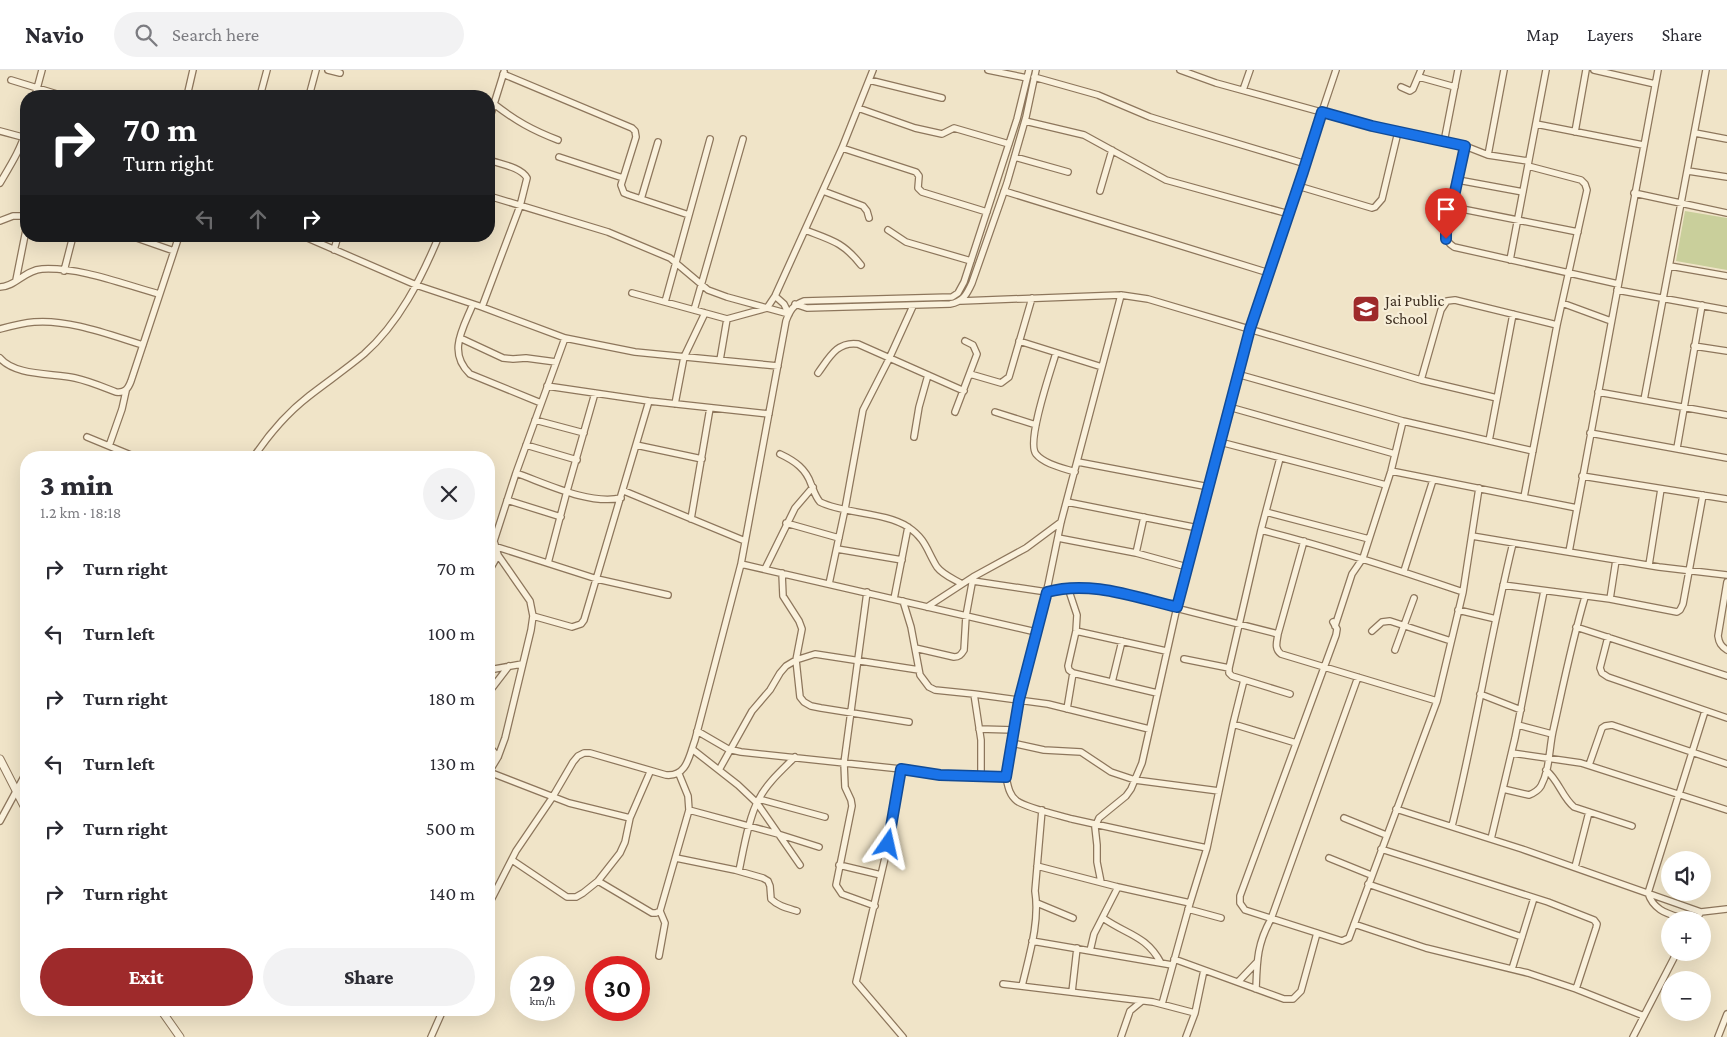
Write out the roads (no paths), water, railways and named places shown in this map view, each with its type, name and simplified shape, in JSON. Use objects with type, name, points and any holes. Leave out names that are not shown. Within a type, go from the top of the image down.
[{"type":"street","points":[[37,88],[42,70]]},
{"type":"street","points":[[188,90],[193,70]]},
{"type":"street","points":[[262,90],[267,70]]},
{"type":"street","points":[[311,90],[316,70]]},
{"type":"street","points":[[328,70],[340,73]]},
{"type":"street","points":[[632,293],[727,319],[767,308],[775,296],[823,191],[873,70]]},
{"type":"street","points":[[988,70],[1027,78]]},
{"type":"street","points":[[495,893],[530,830],[552,798],[572,762],[578,756],[590,753],[650,772],[673,776],[679,774],[687,762],[697,731],[740,564],[786,321],[789,314],[795,304],[809,300],[952,297],[958,293],[971,261],[1017,119],[1028,70]]},
{"type":"street","points":[[1180,70],[1322,112],[1398,132],[1465,146],[1488,155],[1528,164],[1581,180],[1586,190],[1557,325],[1524,497]]},
{"type":"street","points":[[1243,90],[1250,70]]},
{"type":"street","points":[[1100,882],[1097,862],[1096,824],[1100,818],[1126,796],[1142,763],[1166,650],[1237,374],[1250,329],[1336,70]]},
{"type":"street","points":[[1444,142],[1458,70]]},
{"type":"street","points":[[1488,155],[1504,70]]},
{"type":"street","points":[[1510,260],[1546,70]]},
{"type":"street","points":[[1575,132],[1586,70]]},
{"type":"street","points":[[1594,70],[1655,84]]},
{"type":"street","points":[[1569,552],[1658,70]]},
{"type":"street","points":[[1644,400],[1706,70]]},
{"type":"street","points":[[495,101],[504,72],[632,128],[635,131],[636,137],[621,185],[624,192],[689,215]]},
{"type":"street","points":[[961,300],[972,283],[1004,191],[1025,121],[1035,73],[1150,117],[1306,164]]},
{"type":"street","points":[[1401,87],[1410,91],[1413,89],[1420,73],[1455,87]]},
{"type":"street","points":[[11,80],[44,90]]},
{"type":"street","points":[[870,80],[942,98]]},
{"type":"street","points":[[495,105],[532,130],[558,140]]},
{"type":"street","points":[[858,108],[925,131],[942,134],[954,128],[1009,144]]},
{"type":"street","points":[[1025,121],[1084,135],[1166,180],[1289,214]]},
{"type":"street","points":[[1536,124],[1644,145]]},
{"type":"street","points":[[0,131],[20,136]]},
{"type":"street","points":[[1298,186],[1372,208],[1375,207],[1382,199],[1398,132]]},
{"type":"street","points":[[1695,133],[1727,139]]},
{"type":"street","points":[[665,302],[710,139]]},
{"type":"street","points":[[694,310],[744,140]]},
{"type":"street","points":[[641,199],[658,142]]},
{"type":"street","points":[[1465,146],[1446,233],[1448,244],[1454,247],[1569,273],[1664,299],[1727,310]]},
{"type":"street","points":[[0,183],[20,148]]},
{"type":"street","points":[[842,148],[916,172],[920,176],[918,188],[922,192],[987,212]]},
{"type":"street","points":[[1100,191],[1112,150]]},
{"type":"street","points":[[559,157],[623,178]]},
{"type":"street","points":[[1015,157],[1068,172]]},
{"type":"street","points":[[482,307],[520,206],[527,178],[520,170],[495,162]]},
{"type":"street","points":[[1688,171],[1727,177]]},
{"type":"street","points":[[1458,180],[1522,192]]},
{"type":"street","points":[[823,191],[863,206],[869,218]]},
{"type":"street","points":[[1004,191],[1269,273]]},
{"type":"street","points":[[1634,193],[1727,212]]},
{"type":"street","points":[[495,198],[608,232],[640,247],[663,254],[676,262],[702,286],[727,297],[789,314]]},
{"type":"street","points":[[1452,207],[1578,232]]},
{"type":"street","points":[[0,221],[13,216],[20,216]]},
{"type":"street","points":[[805,230],[844,247],[851,252],[861,265]]},
{"type":"street","points":[[888,230],[906,242],[971,261]]},
{"type":"street","points":[[16,280],[24,242]]},
{"type":"street","points":[[64,271],[71,242]]},
{"type":"street","points":[[149,242],[174,250]]},
{"type":"street","points":[[109,446],[122,409],[126,390],[131,381],[177,242]]},
{"type":"street","points":[[316,242],[416,285],[565,338],[635,352],[778,366]]},
{"type":"street","points":[[334,250],[336,242]]},
{"type":"street","points":[[258,451],[277,425],[292,410],[348,367],[376,341],[390,324],[416,285],[426,268],[437,242]]},
{"type":"street","points":[[1670,266],[1727,276]]},
{"type":"street","points":[[0,287],[10,285],[35,270],[64,271],[88,275],[159,294]]},
{"type":"street","points":[[795,304],[807,308],[913,306],[950,304],[961,300],[1121,295],[1148,299],[1421,380],[1497,398]]},
{"type":"street","points":[[1121,295],[1061,522],[1047,592],[1019,700],[1006,777],[1010,795],[1017,802],[1096,824],[1207,848]]},
{"type":"street","points":[[775,296],[784,304],[789,314]]},
{"type":"street","points":[[970,374],[1001,383],[1009,377],[1032,298]]},
{"type":"street","points":[[1421,380],[1440,310],[1447,301],[1455,300],[1557,325]]},
{"type":"street","points":[[1562,303],[1611,321]]},
{"type":"street","points":[[473,304],[460,338],[458,357],[462,366],[470,374],[541,403]]},
{"type":"street","points":[[1676,448],[1702,305]]},
{"type":"street","points":[[829,584],[863,410],[913,306]]},
{"type":"street","points":[[675,404],[684,357],[705,313]]},
{"type":"street","points":[[1489,441],[1513,314]]},
{"type":"street","points":[[720,360],[727,319]]},
{"type":"street","points":[[0,328],[36,322],[59,324],[84,328],[143,345]]},
{"type":"street","points":[[460,338],[503,358],[513,360],[526,358],[556,362]]},
{"type":"street","points":[[495,537],[565,338]]},
{"type":"street","points":[[955,412],[977,354],[973,345],[965,341]]},
{"type":"street","points":[[1019,341],[1102,367]]},
{"type":"street","points":[[818,372],[836,350],[850,343],[858,344],[964,391]]},
{"type":"street","points":[[1694,346],[1727,351]]},
{"type":"street","points":[[1056,352],[1032,445],[1035,453],[1042,460],[1075,472]]},
{"type":"street","points":[[0,358],[5,363],[24,371],[70,377],[116,392],[126,390]]},
{"type":"street","points":[[1237,374],[1403,421],[1533,451]]},
{"type":"street","points":[[914,437],[919,407],[928,376]]},
{"type":"street","points":[[547,386],[649,401],[769,414]]},
{"type":"street","points":[[1598,392],[1727,415]]},
{"type":"street","points":[[548,563],[566,491],[577,460],[595,393]]},
{"type":"street","points":[[533,616],[572,627],[582,624],[622,498],[649,401]]},
{"type":"street","points":[[1229,407],[1395,454]]},
{"type":"street","points":[[691,519],[710,408]]},
{"type":"street","points":[[995,412],[1036,426]]},
{"type":"street","points":[[535,420],[584,433]]},
{"type":"street","points":[[1403,421],[1391,471],[1369,539],[1362,558],[1352,574],[1334,624],[1336,635],[1240,896],[1240,903],[1244,910],[1342,941],[1349,938],[1437,701],[1463,592],[1479,488]]},
{"type":"street","points":[[1590,433],[1727,458]]},
{"type":"street","points":[[87,437],[121,451]]},
{"type":"street","points":[[1220,442],[1386,485]]},
{"type":"street","points":[[526,445],[577,460]]},
{"type":"street","points":[[636,445],[702,459]]},
{"type":"street","points":[[780,454],[805,471],[816,498],[820,502],[885,518],[908,527],[922,540],[943,574],[962,584]]},
{"type":"street","points":[[1280,458],[1260,530],[1238,624],[1229,673],[1232,676],[1290,694]]},
{"type":"street","points":[[1078,462],[1209,487]]},
{"type":"street","points":[[1391,471],[1577,508]]},
{"type":"street","points":[[516,473],[585,496],[603,499],[622,498]]},
{"type":"street","points":[[1582,476],[1727,499]]},
{"type":"street","points":[[1404,572],[1433,480]]},
{"type":"street","points":[[765,569],[794,508],[812,487]]},
{"type":"street","points":[[1649,565],[1661,489]]},
{"type":"street","points":[[624,491],[745,542]]},
{"type":"street","points":[[1503,585],[1610,599],[1677,612],[1683,604],[1702,495]]},
{"type":"street","points":[[507,500],[561,517]]},
{"type":"street","points":[[1067,502],[1198,528]]},
{"type":"street","points":[[1266,512],[1369,539]]},
{"type":"street","points":[[1136,553],[1144,517]]},
{"type":"street","points":[[927,607],[962,584],[1026,548],[1061,522]]},
{"type":"street","points":[[786,523],[839,538]]},
{"type":"street","points":[[894,599],[908,527]]},
{"type":"street","points":[[1260,530],[1362,558],[1463,592]]},
{"type":"street","points":[[1472,536],[1616,560],[1727,575]]},
{"type":"street","points":[[1058,538],[1136,553],[1188,567]]},
{"type":"street","points":[[1304,541],[1278,634],[1276,646],[1281,654],[1437,701]]},
{"type":"street","points":[[1452,826],[1468,760],[1480,694],[1513,543]]},
{"type":"street","points":[[495,546],[597,579],[668,595]]},
{"type":"street","points":[[495,548],[530,601],[533,616],[506,738],[495,762]]},
{"type":"street","points":[[837,549],[902,560]]},
{"type":"street","points":[[495,560],[498,554]]},
{"type":"street","points":[[1610,599],[1616,560]]},
{"type":"street","points":[[740,564],[1036,632]]},
{"type":"street","points":[[782,573],[783,596],[802,629],[796,660],[800,697],[804,702],[821,708],[909,722]]},
{"type":"street","points":[[973,579],[1047,592],[1068,588],[1105,590],[1278,634]]},
{"type":"street","points":[[915,648],[958,657],[964,650],[966,616],[973,579]]},
{"type":"street","points":[[1727,582],[1718,636],[1719,642],[1727,650]]},
{"type":"street","points":[[1068,588],[1077,615],[1076,631],[1068,666],[1069,670],[1073,673],[1157,693]]},
{"type":"street","points":[[1491,839],[1518,725],[1544,591]]},
{"type":"street","points":[[867,592],[844,763],[845,787],[852,806],[836,879],[838,890],[842,894],[875,906]]},
{"type":"street","points":[[1503,789],[1529,795],[1542,785],[1584,597]]},
{"type":"street","points":[[1395,650],[1414,598]]},
{"type":"street","points":[[903,601],[910,620],[920,675],[929,687],[935,690],[1019,700],[1067,709],[1150,729]]},
{"type":"street","points":[[1458,610],[1496,619]]},
{"type":"street","points":[[1372,631],[1379,624],[1386,621],[1451,641]]},
{"type":"street","points":[[1576,627],[1727,676]]},
{"type":"street","points":[[1076,631],[1166,650]]},
{"type":"street","points":[[1608,637],[1600,663],[1602,673],[1608,677],[1727,718]]},
{"type":"street","points":[[1112,682],[1122,641]]},
{"type":"street","points":[[720,770],[752,711],[770,690],[786,666],[796,660],[815,654],[919,670]]},
{"type":"street","points":[[1184,659],[1229,668]]},
{"type":"street","points":[[495,669],[522,664]]},
{"type":"street","points":[[495,684],[508,666]]},
{"type":"street","points":[[1067,709],[1073,673]]},
{"type":"street","points":[[1256,989],[1257,962],[1261,941],[1271,919],[1358,677]]},
{"type":"street","points":[[1162,1004],[1207,848],[1244,680]]},
{"type":"street","points":[[974,694],[979,729],[981,777]]},
{"type":"street","points":[[1480,694],[1521,710]]},
{"type":"street","points":[[1663,911],[1653,905],[1648,893],[1705,711]]},
{"type":"street","points":[[1233,724],[1296,743]]},
{"type":"street","points":[[1518,725],[1552,734]]},
{"type":"street","points":[[1589,766],[1602,728],[1612,725],[1727,764]]},
{"type":"street","points":[[979,729],[1014,730]]},
{"type":"street","points":[[697,731],[730,750],[940,775],[1006,777]]},
{"type":"street","points":[[1012,744],[1044,750],[1080,752],[1111,772],[1135,780],[1219,791]]},
{"type":"street","points":[[692,749],[758,801],[800,865]]},
{"type":"street","points":[[495,753],[498,757]]},
{"type":"street","points":[[1512,753],[1589,766],[1727,810]]},
{"type":"street","points":[[739,871],[758,801],[781,771],[795,757]]},
{"type":"street","points":[[0,759],[20,798]]},
{"type":"street","points":[[901,769],[892,828],[856,982],[903,1037]]},
{"type":"street","points":[[1546,770],[1560,785],[1568,802],[1574,807],[1632,826]]},
{"type":"street","points":[[512,860],[567,896],[576,897],[583,894],[598,881],[624,847],[630,818],[650,772]]},
{"type":"street","points":[[495,774],[552,798],[630,818]]},
{"type":"street","points":[[659,956],[665,923],[660,911],[689,810],[688,796],[679,774]]},
{"type":"street","points":[[0,821],[20,783]]},
{"type":"street","points":[[758,801],[825,817]]},
{"type":"street","points":[[1396,809],[1575,867],[1698,911]]},
{"type":"street","points":[[689,810],[819,847]]},
{"type":"street","points":[[1022,986],[1032,942],[1037,903],[1035,891],[1042,810]]},
{"type":"street","points":[[1575,867],[1589,812]]},
{"type":"street","points":[[1344,818],[1386,835]]},
{"type":"street","points":[[1381,849],[1590,917],[1597,924],[1576,989]]},
{"type":"street","points":[[676,858],[739,871],[762,878],[770,886],[771,899],[778,905],[797,911]]},
{"type":"street","points":[[1329,858],[1372,876]]},
{"type":"street","points":[[839,865],[882,875]]},
{"type":"street","points":[[1037,866],[1189,906],[1221,918]]},
{"type":"street","points":[[598,881],[652,913],[660,911]]},
{"type":"street","points":[[1368,884],[1522,937]]},
{"type":"street","points":[[1090,951],[1094,934],[1118,887]]},
{"type":"street","points":[[1512,969],[1534,898]]},
{"type":"street","points":[[1037,903],[1073,918]]},
{"type":"street","points":[[1711,911],[1727,910]]},
{"type":"street","points":[[1103,918],[1148,945],[1161,963]]},
{"type":"street","points":[[1354,924],[1426,948],[1512,969],[1576,989],[1644,1016]]},
{"type":"street","points":[[1032,942],[1161,963],[1173,962],[1204,970],[1284,1000],[1293,999],[1301,991],[1317,933]]},
{"type":"street","points":[[1072,992],[1077,948]]},
{"type":"street","points":[[1633,1037],[1672,961]]},
{"type":"street","points":[[1238,982],[1257,962]]},
{"type":"street","points":[[1186,1037],[1195,1013],[1204,970]]},
{"type":"street","points":[[1003,984],[1162,1004],[1195,1013]]},
{"type":"street","points":[[1121,1037],[1130,1011],[1142,1001]]},
{"type":"street","points":[[1718,1037],[1727,1014]]},
{"type":"street","points":[[165,1016],[180,1037]]},
{"type":"street","points":[[431,1037],[440,1016]]},
{"type":"place","name":"Jai Public School","points":[[1366,309]]}]
